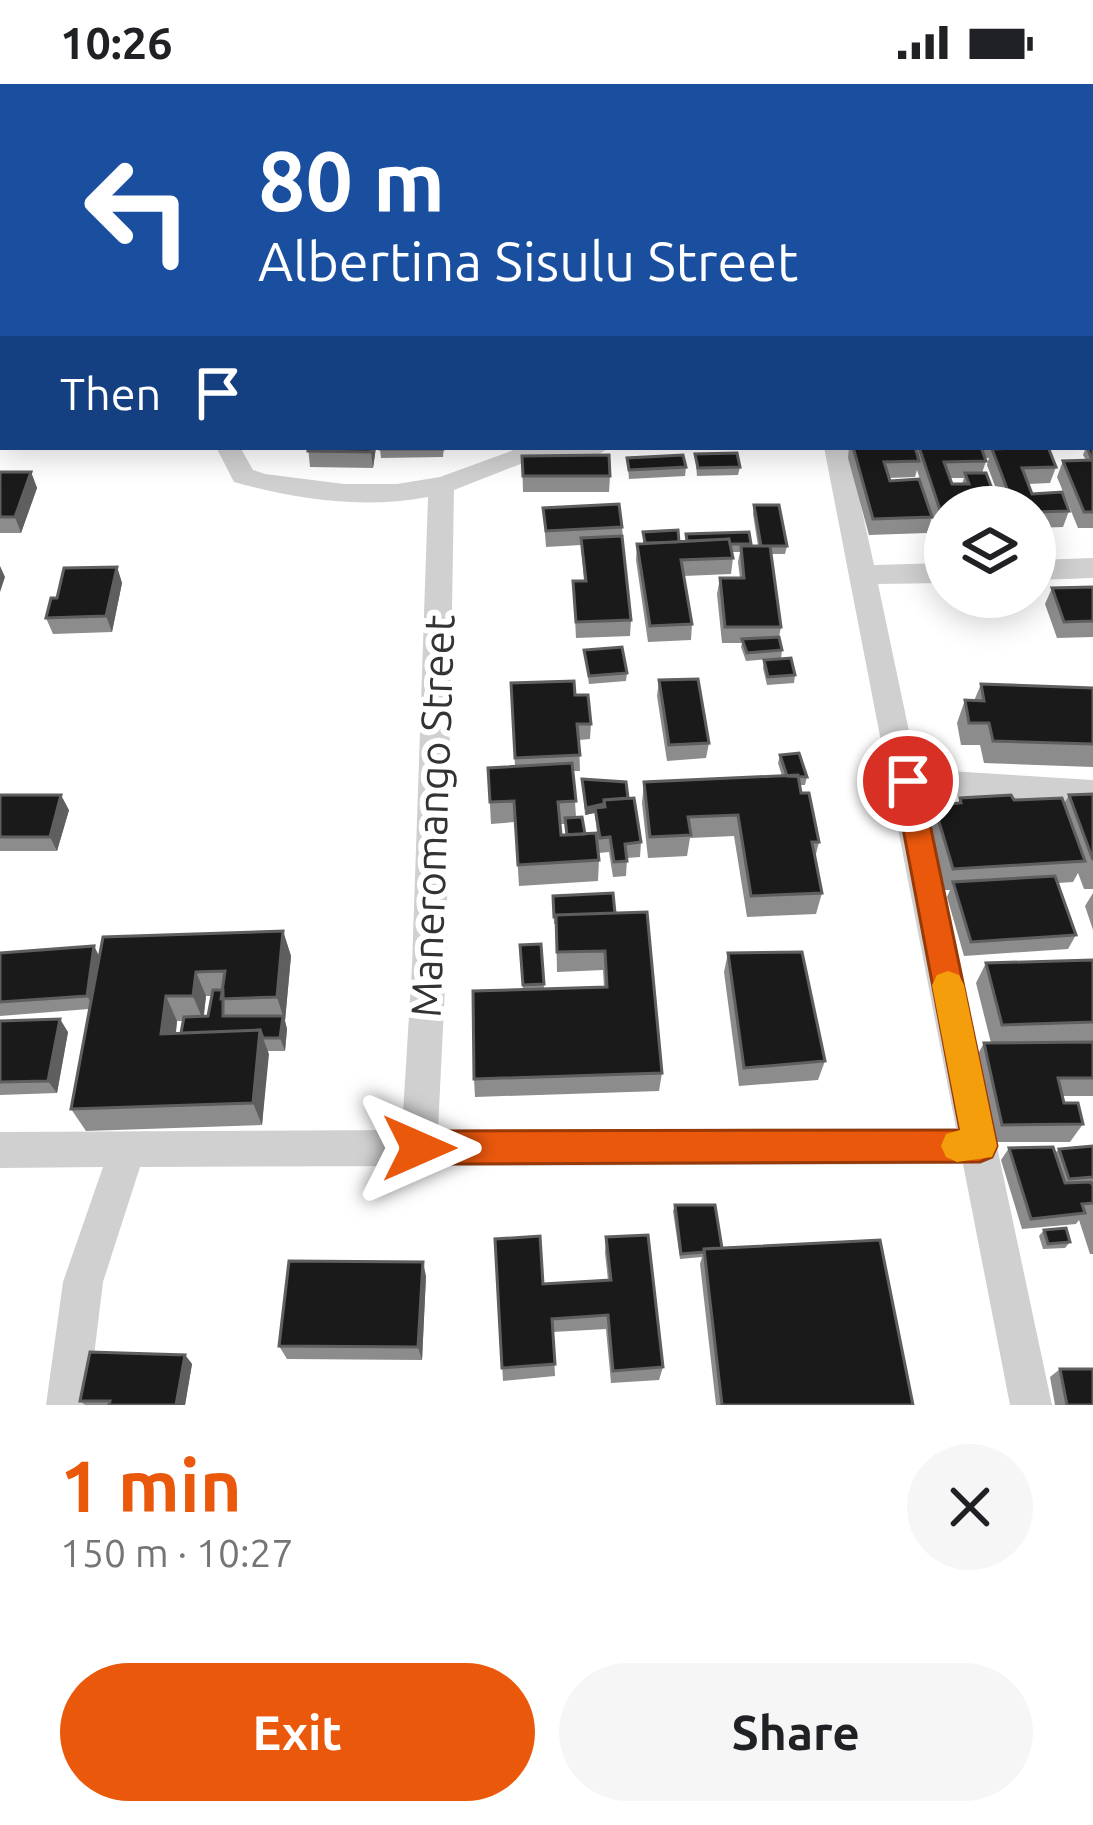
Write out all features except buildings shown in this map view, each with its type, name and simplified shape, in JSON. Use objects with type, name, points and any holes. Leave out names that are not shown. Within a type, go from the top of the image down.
[{"type":"street","points":[[230,450],[243,476],[289,491],[441,485],[539,450]]},
{"type":"street","points":[[837,450],[908,781],[1031,1405]]},
{"type":"street","name":"Maneromango Street","points":[[419,1148],[429,966],[441,485]]},
{"type":"street","points":[[1056,569],[1093,568]]},
{"type":"street","points":[[865,575],[924,574]]},
{"type":"street","points":[[908,781],[1093,792]]},
{"type":"street","points":[[0,1150],[980,1146]]},
{"type":"street","points":[[68,1405],[83,1282],[127,1150]]},
{"type":"slow traffic","points":[[948,985],[980,1146],[957,1146]]},
{"type":"route","points":[[419,1148],[980,1146],[908,781]]}]
